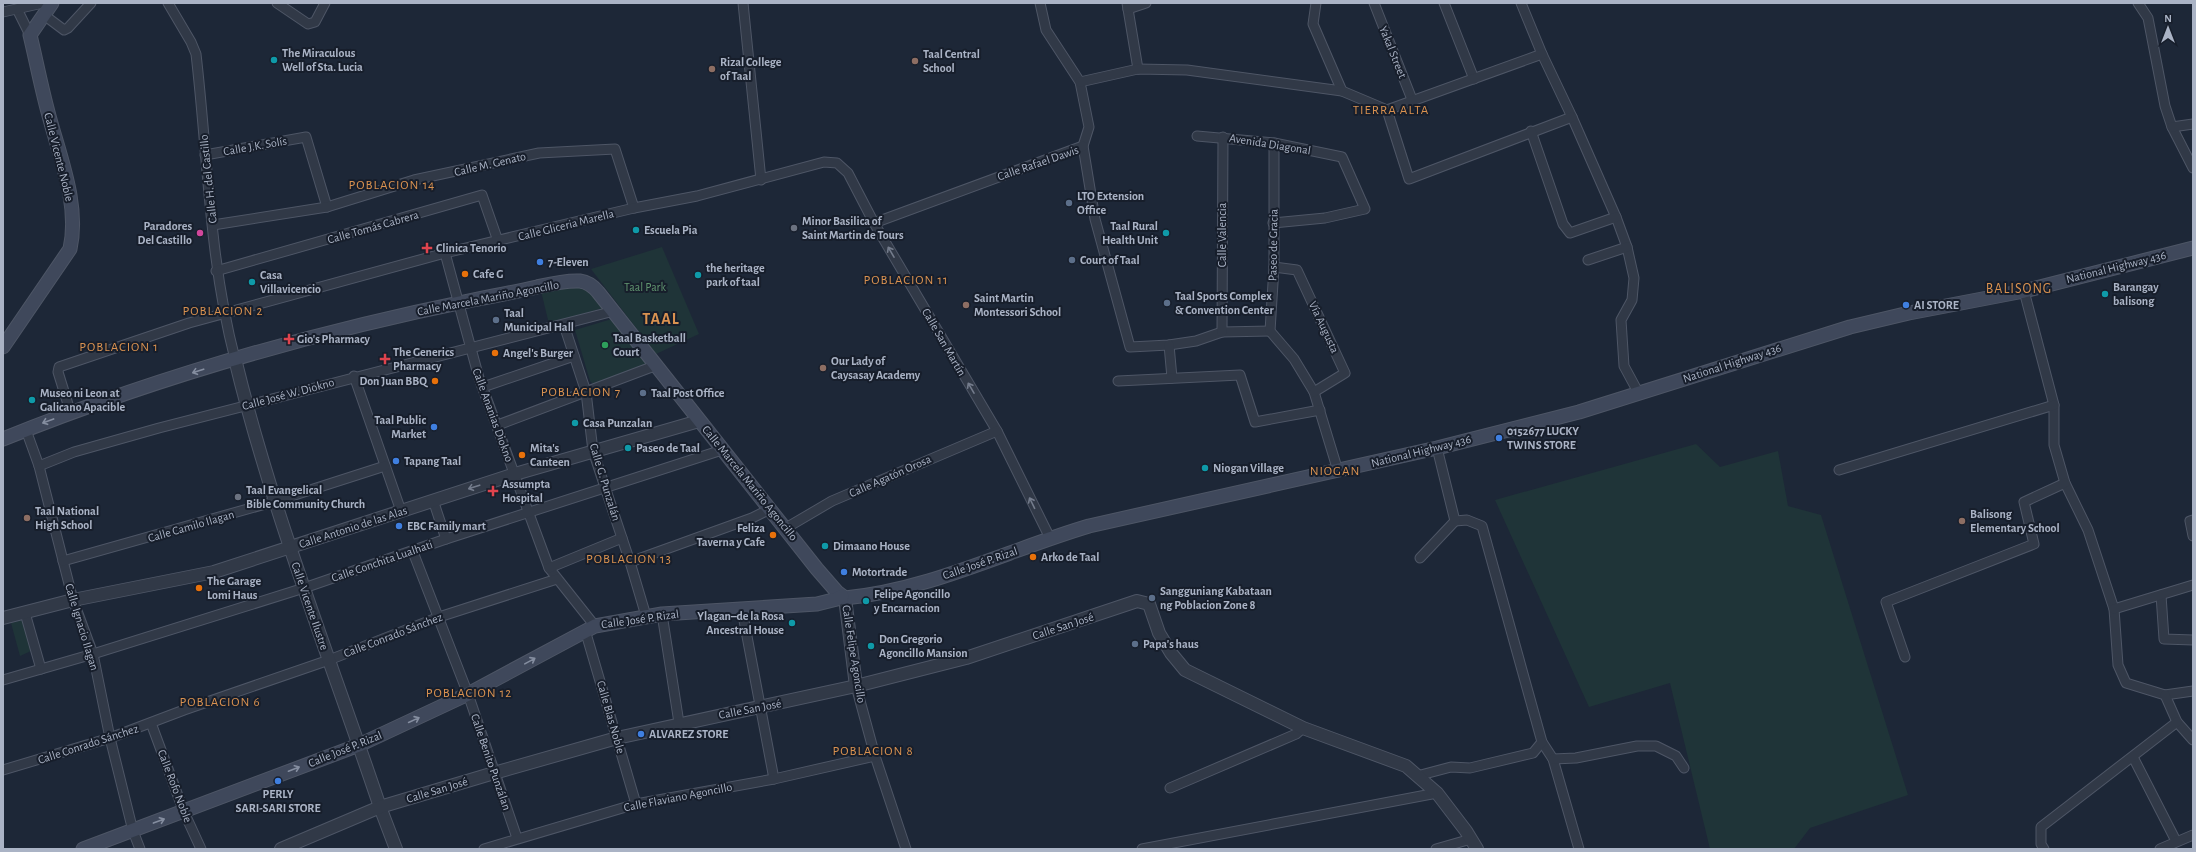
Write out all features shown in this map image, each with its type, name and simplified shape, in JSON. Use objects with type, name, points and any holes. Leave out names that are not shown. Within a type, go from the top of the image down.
[{"type":"main road","points":[[30,35],[43,9],[52,3]]},
{"type":"main road","name":"Calle Vicente Noble","points":[[3,347],[67,253],[72,233],[70,196],[30,35]]},
{"type":"main road","name":"National Highway 436","points":[[1274,486],[1437,448],[1578,412],[1850,327],[1909,313],[2024,291],[2193,248]]},
{"type":"main road","name":"Calle Marcela Mariño Agoncillo","points":[[3,439],[71,414],[235,359],[365,324],[457,303],[546,285],[579,281],[592,285],[614,311],[722,450],[827,580],[844,597]]},
{"type":"main road","name":"Calle José P. Rizal","points":[[83,849],[359,745],[468,694],[590,628],[662,614],[817,604],[844,597],[882,594],[919,584],[1050,538],[1127,517],[1274,486]]},
{"type":"street","points":[[3,12],[17,9],[43,9],[64,30],[68,28],[92,3]]},
{"type":"street","points":[[277,3],[308,24],[315,22],[325,3]]},
{"type":"street","points":[[743,3],[761,180]]},
{"type":"street","points":[[1040,3],[1046,30],[1080,82],[1089,127],[1083,146]]},
{"type":"street","points":[[1138,68],[1127,6],[1146,3]]},
{"type":"street","points":[[1316,3],[1313,24],[1342,91]]},
{"type":"street","name":"Yakal Street","points":[[1374,3],[1413,102]]},
{"type":"street","points":[[1444,3],[1474,79]]},
{"type":"street","points":[[1521,3],[1542,54],[1572,117],[1616,217],[1627,246],[1634,278],[1632,300],[1621,320],[1621,328],[1624,366],[1638,392]]},
{"type":"street","points":[[2138,3],[2148,18],[2165,106],[2172,127],[2193,168]]},
{"type":"street","name":"Calle H. del Castillo","points":[[168,4],[191,42],[196,54],[216,272],[223,314],[235,359]]},
{"type":"street","points":[[17,9],[30,35]]},
{"type":"street","points":[[1080,82],[1138,68],[1187,70],[1342,91],[1387,110],[1413,102],[1542,54]]},
{"type":"street","points":[[1387,110],[1408,179],[1531,131],[1572,117]]},
{"type":"street","points":[[2172,127],[2193,124]]},
{"type":"street","points":[[1531,131],[1563,224],[1570,233],[1616,217]]},
{"type":"street","name":"Avenida Diagonal","points":[[1197,136],[1223,137],[1274,144],[1342,157],[1365,209],[1325,218],[1273,223]]},
{"type":"street","name":"Calle J.K. Solís","points":[[205,155],[306,137],[327,207]]},
{"type":"street","name":"Calle Valencia","points":[[1222,332],[1223,137]]},
{"type":"street","name":"Paseo de Gracia","points":[[1270,331],[1274,267],[1274,144]]},
{"type":"street","name":"Calle Rafael Dawis","points":[[874,223],[1083,146],[1095,219],[1130,347],[1169,346],[1196,341],[1222,332],[1270,331]]},
{"type":"street","name":"Calle M. Genato","points":[[212,225],[327,207],[414,180],[539,153],[615,149],[634,208]]},
{"type":"street","name":"Calle Gliceria Marella","points":[[71,414],[58,372],[59,367],[139,338],[445,253],[634,208],[697,196],[824,162]]},
{"type":"street","name":"Calle San Martín","points":[[824,162],[837,163],[848,173],[874,223],[997,431],[1050,538]]},
{"type":"street","name":"Calle Tomás Cabrera","points":[[216,272],[482,195],[498,241]]},
{"type":"street","points":[[1588,260],[1627,246]]},
{"type":"street","name":"Calle Ananias Diokno","points":[[445,253],[470,348],[549,568],[590,628]]},
{"type":"street","name":"Vía Augusta","points":[[1274,267],[1298,270],[1345,373],[1314,392]]},
{"type":"street","points":[[2024,291],[2054,405],[2054,445],[2066,483],[2088,530],[2114,609],[2118,665],[2126,683],[2165,694],[2193,691]]},
{"type":"street","name":"Calle José W. Diokno","points":[[39,466],[74,452],[354,376],[540,331],[614,311]]},
{"type":"street","name":"Calle G. Punzalán","points":[[564,324],[586,392],[593,451],[630,562],[646,616]]},
{"type":"street","points":[[1270,331],[1294,359],[1314,392],[1338,471]]},
{"type":"street","points":[[1169,346],[1172,378]]},
{"type":"street","points":[[483,387],[574,356]]},
{"type":"street","name":"Calle Vicente Ilustre","points":[[235,359],[246,406],[290,548],[396,849]]},
{"type":"street","points":[[498,425],[657,365]]},
{"type":"street","points":[[1118,381],[1240,375],[1255,422],[1320,410]]},
{"type":"street","points":[[354,376],[401,511]]},
{"type":"street","points":[[1839,470],[2054,405]]},
{"type":"street","name":"Calle Antonio de las Alas","points":[[3,618],[73,600],[214,572],[515,474],[699,421]]},
{"type":"street","name":"Calle Ignacio Ilagan","points":[[26,430],[39,466],[73,600],[93,654],[110,738],[133,831],[140,849]]},
{"type":"street","name":"Calle Agatón Orosa","points":[[786,528],[832,501],[997,431]]},
{"type":"street","points":[[1437,448],[1455,521]]},
{"type":"street","name":"Calle Conchita Lualhati","points":[[3,680],[93,654],[304,588],[413,552],[446,539],[722,450]]},
{"type":"street","name":"Calle Camilo Ilagan","points":[[63,561],[276,501],[385,466]]},
{"type":"street","points":[[1905,657],[1886,602],[2034,544],[2024,502],[2066,483]]},
{"type":"street","points":[[433,500],[446,539]]},
{"type":"street","points":[[630,562],[752,518],[770,509]]},
{"type":"street","points":[[1420,558],[1455,521],[1467,520],[1482,526],[1542,742],[1553,759],[1579,849]]},
{"type":"street","points":[[2193,520],[2190,521],[2193,536]]},
{"type":"street","points":[[549,568],[622,538]]},
{"type":"street","name":"Calle Benito Punzálan","points":[[413,552],[468,694],[517,838]]},
{"type":"street","name":"Calle Conrado Sánchez","points":[[3,770],[110,738],[329,660],[439,617],[556,579]]},
{"type":"street","points":[[2114,609],[2193,585]]},
{"type":"street","points":[[2161,595],[2164,639],[2193,640]]},
{"type":"street","name":"Calle Felipe Agoncillo","points":[[844,597],[856,686],[875,756],[906,849]]},
{"type":"street","name":"Calle San José","points":[[281,849],[380,807],[494,773],[617,738],[679,723],[762,707],[856,686],[966,658],[1137,601],[1149,604],[1159,634],[1171,653],[1185,670],[1303,728]]},
{"type":"street","points":[[742,610],[762,707],[774,779]]},
{"type":"street","points":[[25,613],[41,669]]},
{"type":"street","points":[[662,614],[679,723]]},
{"type":"street","name":"Calle Blas Noble","points":[[590,628],[617,738],[636,804]]},
{"type":"street","points":[[2165,694],[2177,722],[2193,740]]},
{"type":"street","points":[[2044,849],[2041,844],[2041,827],[2177,722]]},
{"type":"street","name":"Calle Rofo Noble","points":[[151,723],[184,812],[200,849]]},
{"type":"street","points":[[1170,788],[1296,734],[1303,728],[1406,766],[1437,792],[1474,844],[1436,849]]},
{"type":"street","points":[[1417,776],[1451,767],[1470,768],[1533,753],[1542,742]]},
{"type":"street","points":[[1553,759],[1576,758],[1637,746],[1656,746],[1676,756],[1684,768]]},
{"type":"street","name":"Calle Flaviano Agoncillo","points":[[484,849],[636,804],[774,779],[875,756]]},
{"type":"street","points":[[2133,757],[2176,841]]},
{"type":"street","points":[[1144,849],[1437,792]]},
{"type":"street","points":[[2160,849],[2193,835]]},
{"type":"green space","name":"Taal Park","points":[[662,247],[699,334],[656,354],[591,269]]},
{"type":"green space","points":[[571,286],[589,289],[603,308],[549,324],[541,291]]},
{"type":"green space","points":[[615,318],[651,364],[594,385],[590,381],[575,330]]},
{"type":"green space","points":[[1696,444],[1720,467],[1778,451],[1788,506],[1821,515],[1908,795],[1810,828],[1794,849],[1710,849],[1670,683],[1589,707],[1495,500]]},
{"type":"green space","points":[[23,620],[33,650],[20,656],[11,623]]},
{"type":"place","name":"The Miraculous Well of Sta. Lucia","points":[[274,60]]},
{"type":"place","name":"Taal Central School","points":[[915,61]]},
{"type":"place","name":"Rizal College of Taal","points":[[712,69]]},
{"type":"place","name":"LTO Extension Office","points":[[1069,203]]},
{"type":"place","name":"Minor Basilica of Saint Martin de Tours","points":[[794,228]]},
{"type":"place","name":"Escuela Pia","points":[[636,230]]},
{"type":"place","name":"Paradores Del Castillo","points":[[200,233]]},
{"type":"place","name":"Taal Rural Health Unit","points":[[1166,233]]},
{"type":"place","name":"Clinica Tenorio","points":[[427,248]]},
{"type":"place","name":"Court of Taal","points":[[1072,260]]},
{"type":"place","name":"7-Eleven","points":[[540,262]]},
{"type":"place","name":"Cafe G","points":[[465,274]]},
{"type":"place","name":"the heritage park of taal","points":[[698,275]]},
{"type":"place","name":"Casa Villavicencio","points":[[252,282]]},
{"type":"place","name":"Barangay balisong","points":[[2105,294]]},
{"type":"place","name":"Taal Sports Complex & Convention Center","points":[[1167,303]]},
{"type":"place","name":"Saint Martin Montessori School","points":[[966,305]]},
{"type":"place","name":"AI STORE","points":[[1906,305]]},
{"type":"place","name":"Taal Municipal Hall","points":[[496,320]]},
{"type":"place","name":"Gio's Pharmacy","points":[[289,339]]},
{"type":"place","name":"Taal Basketball Court","points":[[605,345]]},
{"type":"place","name":"Angel's Burger","points":[[495,353]]},
{"type":"place","name":"The Generics Pharmacy","points":[[385,359]]},
{"type":"place","name":"Our Lady of Caysasay Academy","points":[[823,368]]},
{"type":"place","name":"Don Juan BBQ","points":[[435,381]]},
{"type":"place","name":"Taal Post Office","points":[[643,393]]},
{"type":"place","name":"Museo ni Leon at Galicano Apacible","points":[[32,400]]},
{"type":"place","name":"Casa Punzalan","points":[[575,423]]},
{"type":"place","name":"Taal Public Market","points":[[434,427]]},
{"type":"place","name":"0152677 LUCKY TWINS STORE","points":[[1499,438]]},
{"type":"place","name":"Paseo de Taal","points":[[628,448]]},
{"type":"place","name":"Mita's Canteen","points":[[522,455]]},
{"type":"place","name":"Tapang Taal","points":[[396,461]]},
{"type":"place","name":"Niogan Village","points":[[1205,468]]},
{"type":"place","name":"Assumpta Hospital","points":[[493,491]]},
{"type":"place","name":"Taal Evangelical Bible Community Church","points":[[238,497]]},
{"type":"place","name":"Taal National High School","points":[[27,518]]},
{"type":"place","name":"Balisong Elementary School","points":[[1962,521]]},
{"type":"place","name":"EBC Family mart","points":[[399,526]]},
{"type":"place","name":"Feliza Taverna y Cafe","points":[[773,535]]},
{"type":"place","name":"Dimaano House","points":[[825,546]]},
{"type":"place","name":"Arko de Taal","points":[[1033,557]]},
{"type":"place","name":"Motortrade","points":[[844,572]]},
{"type":"place","name":"The Garage Lomi Haus","points":[[199,588]]},
{"type":"place","name":"Sangguniang Kabataan ng Poblacion Zone 8","points":[[1152,598]]},
{"type":"place","name":"Felipe Agoncillo y Encarnacion","points":[[866,601]]},
{"type":"place","name":"Ylagan–de la Rosa Ancestral House","points":[[792,623]]},
{"type":"place","name":"Papa's haus","points":[[1135,644]]},
{"type":"place","name":"Don Gregorio Agoncillo Mansion","points":[[871,646]]},
{"type":"place","name":"ALVAREZ STORE","points":[[641,734]]},
{"type":"place","name":"PERLY SARI-SARI STORE","points":[[278,781]]},
{"type":"district","name":"TIERRA ALTA","points":[[1391,110]]},
{"type":"district","name":"POBLACION 14","points":[[392,185]]},
{"type":"district","name":"POBLACION 11","points":[[906,280]]},
{"type":"district","name":"BALISONG","points":[[2019,289]]},
{"type":"district","name":"POBLACION 2","points":[[223,311]]},
{"type":"district","name":"TAAL","points":[[661,319]]},
{"type":"district","name":"POBLACION 1","points":[[119,347]]},
{"type":"district","name":"POBLACION 7","points":[[581,392]]},
{"type":"district","name":"NIOGAN","points":[[1335,471]]},
{"type":"district","name":"POBLACION 13","points":[[629,559]]},
{"type":"district","name":"POBLACION 12","points":[[469,693]]},
{"type":"district","name":"POBLACION 6","points":[[220,702]]},
{"type":"district","name":"POBLACION 8","points":[[873,751]]}]
